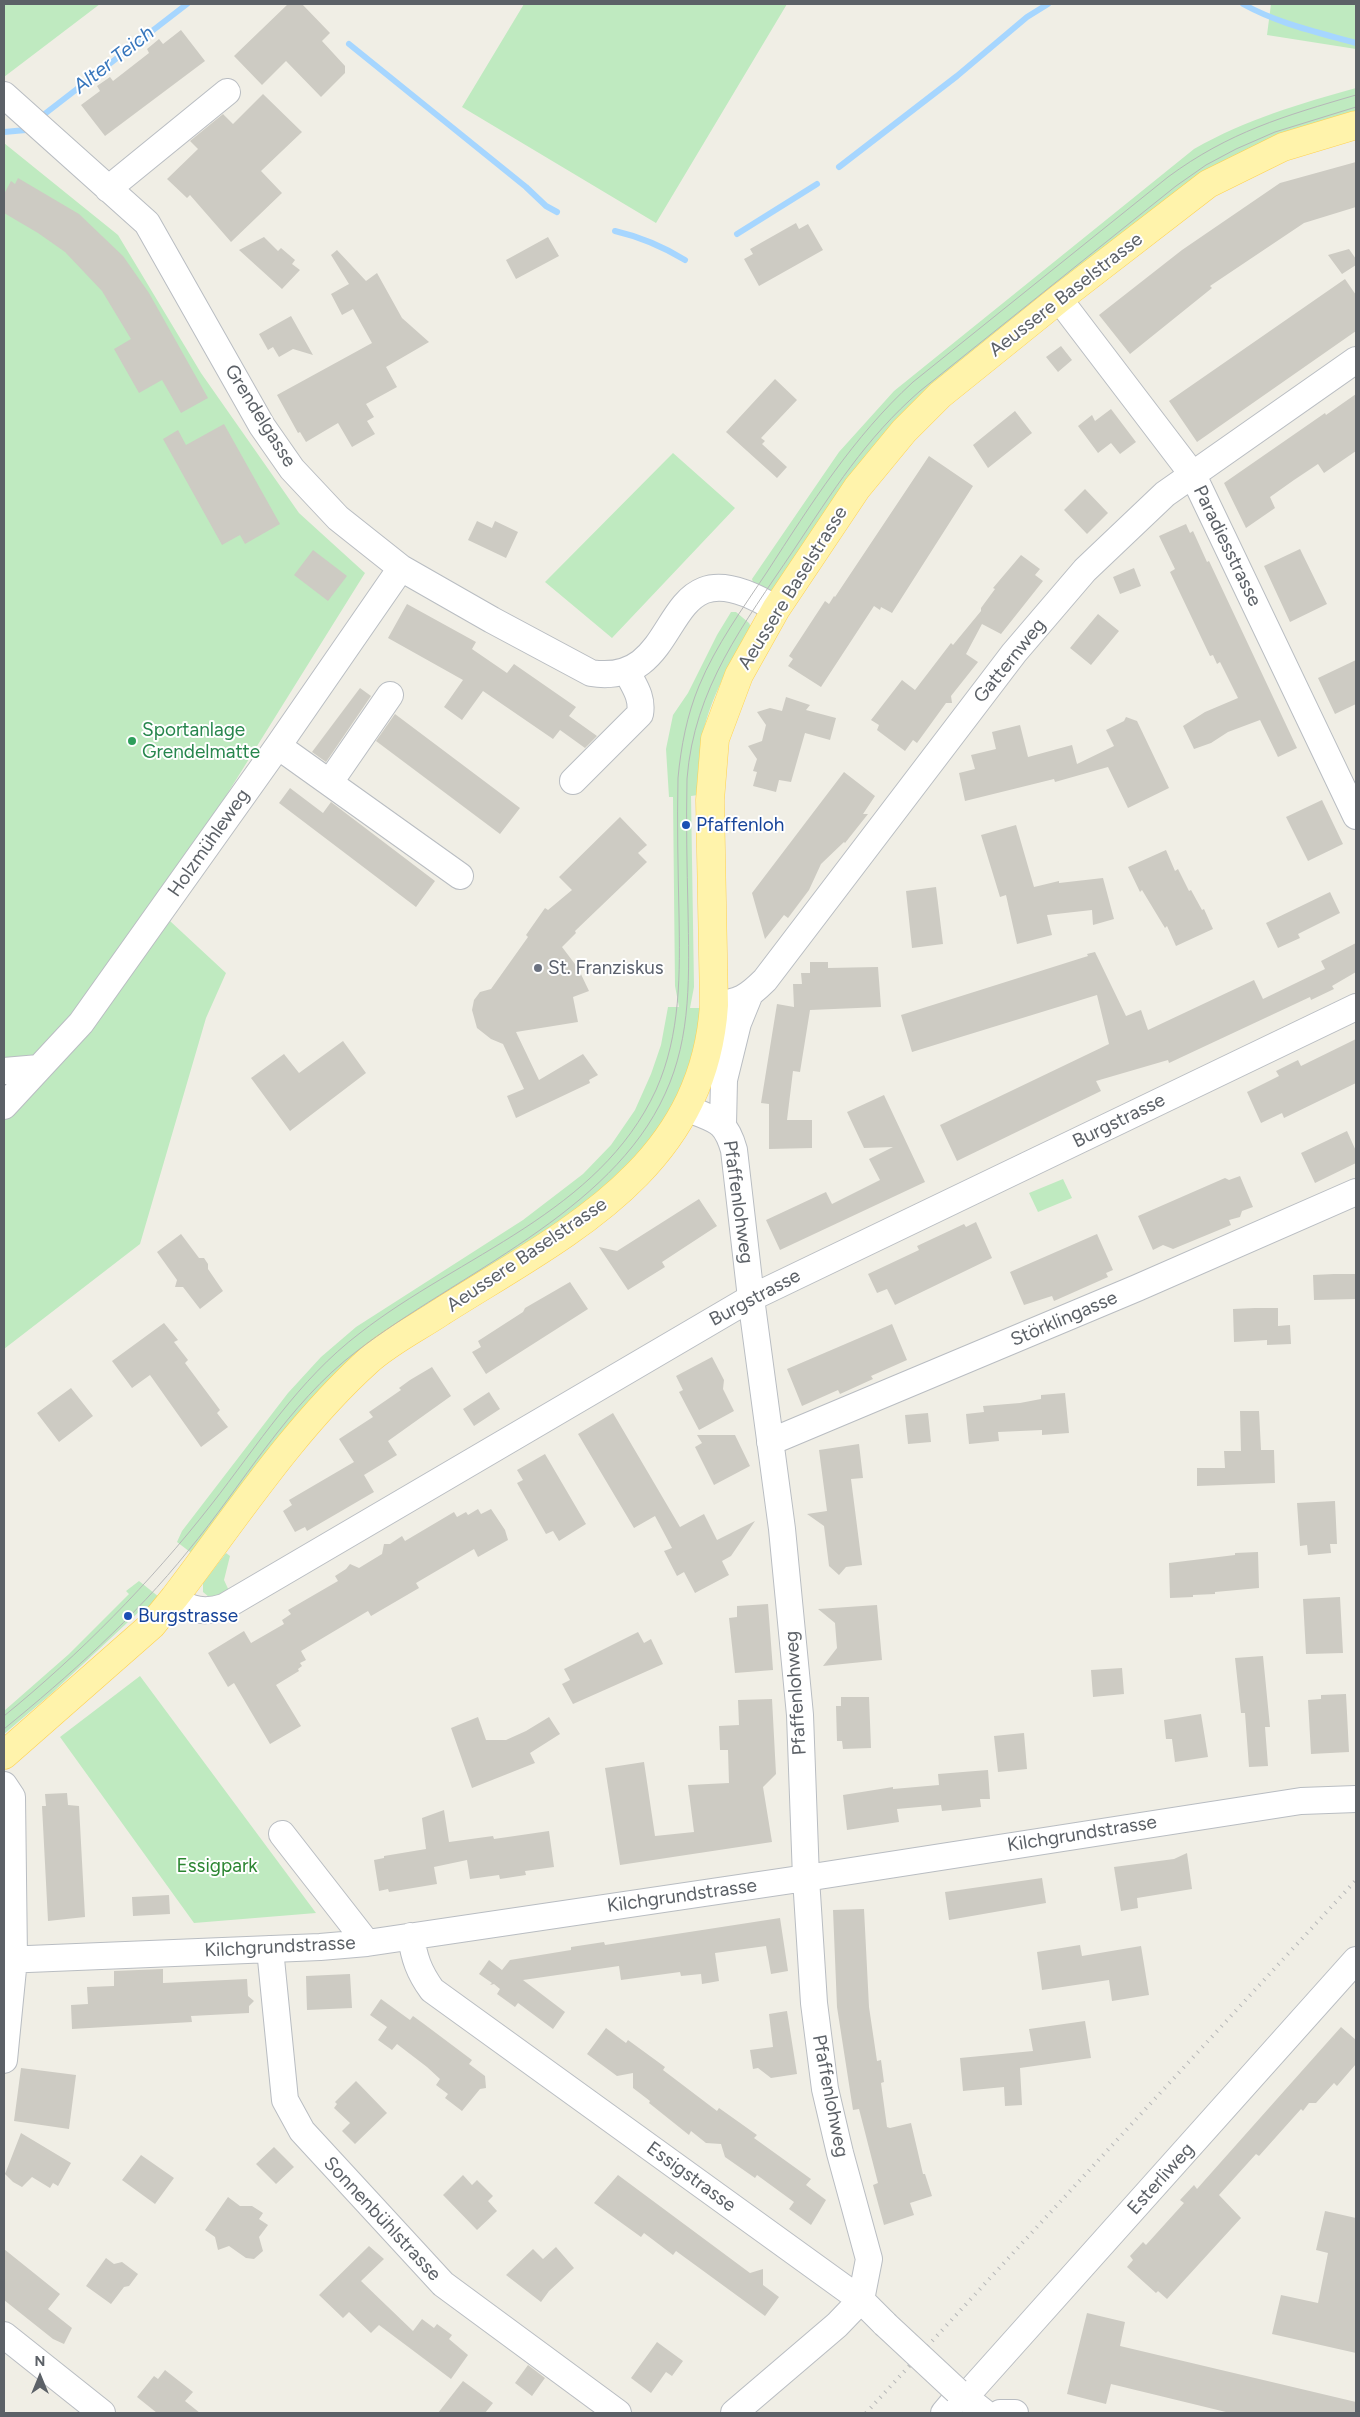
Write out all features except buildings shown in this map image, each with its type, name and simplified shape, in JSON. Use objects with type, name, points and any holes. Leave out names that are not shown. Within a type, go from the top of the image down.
[{"type":"main road","name":"Aeussere Baselstrasse","points":[[4,1756],[152,1625],[307,1423],[370,1359],[588,1218],[649,1164],[687,1108],[709,1050],[714,1005],[710,800],[715,739],[739,675],[776,609],[857,488],[904,431],[940,395],[1058,299],[1208,184],[1283,146],[1356,125]]},
{"type":"street","points":[[108,189],[227,92]]},
{"type":"street","name":"Grendelgasse","points":[[4,95],[147,223],[262,426],[292,469],[338,518],[401,568],[591,673],[608,676],[627,672],[642,663],[660,643],[683,606],[702,590],[722,586],[732,588],[760,599],[776,609]]},
{"type":"street","name":"Paradiesstrasse","points":[[1058,299],[1193,475],[1356,816]]},
{"type":"street","name":"Gatternweg","points":[[749,996],[777,964],[1014,653],[1105,549],[1165,494],[1356,360]]},
{"type":"street","name":"Holzmühleweg","points":[[4,1106],[81,1023],[278,746],[401,568]]},
{"type":"street","points":[[573,780],[640,714],[639,695],[627,672]]},
{"type":"street","points":[[330,782],[390,695]]},
{"type":"street","points":[[278,746],[460,876]]},
{"type":"street","points":[[714,1005],[734,1003],[749,996]]},
{"type":"street","points":[[723,1125],[724,1080],[738,1023],[749,996]]},
{"type":"street","name":"Burgstrasse","points":[[174,1598],[185,1606],[198,1611],[212,1611],[224,1607],[751,1298],[1356,1007]]},
{"type":"street","points":[[4,1071],[39,1068]]},
{"type":"street","name":"Pfaffenlohweg","points":[[687,1108],[723,1125],[729,1134],[734,1150],[751,1298],[782,1528],[800,1715],[806,1878],[814,2003],[825,2089],[840,2154],[869,2259],[861,2300]]},
{"type":"street","name":"Störklingasse","points":[[770,1442],[1137,1288],[1356,1192]]},
{"type":"street","points":[[4,1785],[12,1797],[9,1960],[4,2060]]},
{"type":"street","name":"Kilchgrundstrasse","points":[[9,1960],[367,1943],[806,1878],[1301,1801],[1356,1799]]},
{"type":"street","points":[[282,1834],[367,1943]]},
{"type":"street","name":"Essigstrasse","points":[[411,1936],[415,1961],[422,1976],[432,1990],[861,2300],[957,2399],[986,2413]]},
{"type":"street","name":"Sonnenbühlstrasse","points":[[270,1948],[285,2100],[302,2131],[443,2284],[618,2413]]},
{"type":"street","name":"Esterliweg","points":[[957,2399],[1356,1960]]},
{"type":"street","points":[[734,2413],[837,2325],[861,2300]]},
{"type":"street","points":[[4,2335],[102,2413]]},
{"type":"street","points":[[1000,2413],[1015,2413]]},
{"type":"green space","points":[[4,4],[100,4],[4,77]]},
{"type":"green space","points":[[524,4],[787,4],[656,223],[462,107]]},
{"type":"green space","points":[[1271,4],[1356,4],[1356,49],[1267,35]]},
{"type":"green space","points":[[1356,88],[1356,113],[1309,126],[1020,318],[770,594],[754,585],[752,579],[839,452],[894,391],[1194,149],[1214,138],[1254,121],[1294,106]]},
{"type":"green space","name":"Sportanlage Grendelmatte","points":[[4,143],[118,235],[201,373],[299,513],[365,573],[156,908],[226,973],[206,1018],[140,1244],[4,1349],[4,1105],[35,1066],[4,1091]]},
{"type":"green space","points":[[673,453],[735,508],[612,638],[545,582]]},
{"type":"green space","points":[[731,612],[736,612],[751,627],[726,672],[712,703],[702,736],[698,795],[691,796],[694,987],[690,1008],[702,1008],[692,1064],[678,1096],[656,1132],[637,1155],[583,1208],[457,1289],[194,1555],[177,1542],[182,1531],[288,1393],[321,1357],[356,1327],[523,1220],[583,1174],[611,1145],[635,1110],[661,1045],[668,1007],[679,1007],[675,986],[673,797],[669,797],[666,749],[673,715],[688,693],[717,635]]},
{"type":"green space","points":[[1063,1179],[1072,1198],[1038,1212],[1029,1193]]},
{"type":"green space","points":[[226,1553],[230,1556],[224,1580],[230,1593],[209,1597],[203,1592],[203,1583]]},
{"type":"green space","points":[[139,1581],[159,1597],[147,1611],[143,1608],[51,1694],[4,1734],[4,1711],[69,1654],[129,1594],[126,1591]]},
{"type":"green space","name":"Essigpark","points":[[140,1676],[316,1913],[194,1923],[60,1737]]},
{"type":"waterway","name":"Alter Teich","points":[[42,116],[187,4]]},
{"type":"waterway","points":[[839,167],[957,76],[1027,17],[1048,4]]},
{"type":"waterway","points":[[1243,4],[1284,22],[1356,43]]},
{"type":"waterway","points":[[349,44],[526,187],[546,206],[557,212]]},
{"type":"waterway","name":"Alter Teich","points":[[4,132],[26,130]]},
{"type":"waterway","points":[[737,234],[817,184]]},
{"type":"waterway","points":[[615,231],[651,242],[685,260]]},
{"type":"tram line","points":[[4,1716],[87,1643],[139,1590],[188,1534],[298,1392],[338,1351],[399,1305],[524,1228],[564,1200],[600,1169],[631,1133],[656,1090],[664,1069],[675,1025],[679,981],[678,778],[685,731],[691,708],[713,656],[739,613],[834,472],[871,425],[913,382],[1168,177],[1191,161],[1213,148],[1258,127],[1305,110],[1356,95]]},
{"type":"tram line","points":[[4,1729],[77,1667],[146,1599],[208,1526],[287,1420],[332,1372],[357,1351],[397,1323],[528,1238],[570,1207],[608,1174],[640,1136],[665,1094],[674,1072],[684,1027],[689,957],[687,779],[692,746],[700,715],[724,658],[740,631],[822,507],[866,447],[900,409],[920,391],[1176,186],[1206,165],[1275,132],[1356,107]]},
{"type":"railway","points":[[866,2413],[1356,1880]]},
{"type":"place","name":"Sportanlage Grendelmatte","points":[[132,741]]},
{"type":"place","name":"Pfaffenloh","points":[[686,825]]},
{"type":"place","name":"St. Franziskus","points":[[538,968]]},
{"type":"place","name":"Burgstrasse","points":[[128,1616]]}]
